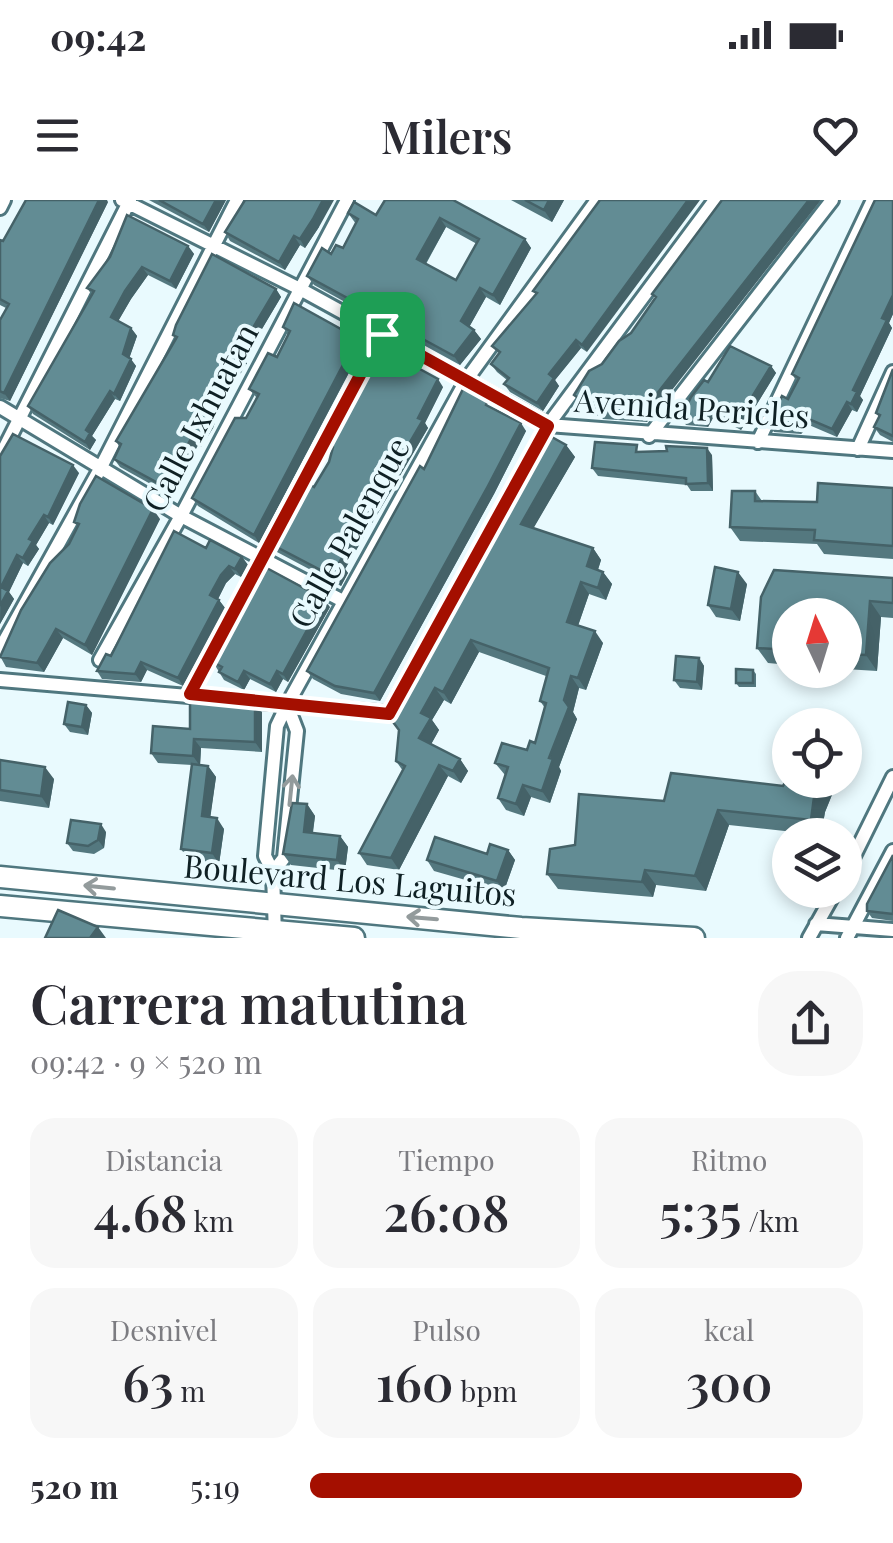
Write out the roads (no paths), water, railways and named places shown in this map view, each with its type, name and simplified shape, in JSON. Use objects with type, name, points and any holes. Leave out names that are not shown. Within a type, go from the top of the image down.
[{"type":"main road","name":"Boulevard Los Laguitos","points":[[0,878],[521,928],[694,938]]},
{"type":"main road","name":"Boulevard Los Laguitos","points":[[1,910],[146,929],[354,938]]},
{"type":"street","points":[[0,208],[4,200]]},
{"type":"street","points":[[0,649],[100,469],[237,200]]},
{"type":"street","name":"Calle Ixhuatan","points":[[100,660],[181,516],[347,200]]},
{"type":"street","name":"Calle Palenque","points":[[288,705],[466,379],[598,200]]},
{"type":"street","points":[[511,493],[548,426],[714,200]]},
{"type":"street","points":[[649,436],[832,200]]},
{"type":"street","points":[[758,442],[873,200]]},
{"type":"street","points":[[0,457],[126,201]]},
{"type":"street","name":"Avenida Pericles","points":[[126,201],[300,288],[548,426],[893,452]]},
{"type":"street","points":[[190,694],[382,334]]},
{"type":"street","points":[[858,449],[893,372]]},
{"type":"street","points":[[0,407],[181,516],[342,601]]},
{"type":"street","points":[[0,680],[389,714],[464,578]]},
{"type":"street","points":[[275,934],[270,904],[273,872],[284,858],[297,731],[288,705]]},
{"type":"street","points":[[862,839],[893,776]]},
{"type":"street","points":[[850,932],[893,851]]},
{"type":"street","points":[[809,938],[825,908]]},
{"type":"street","points":[[816,924],[850,932],[893,930]]}]
